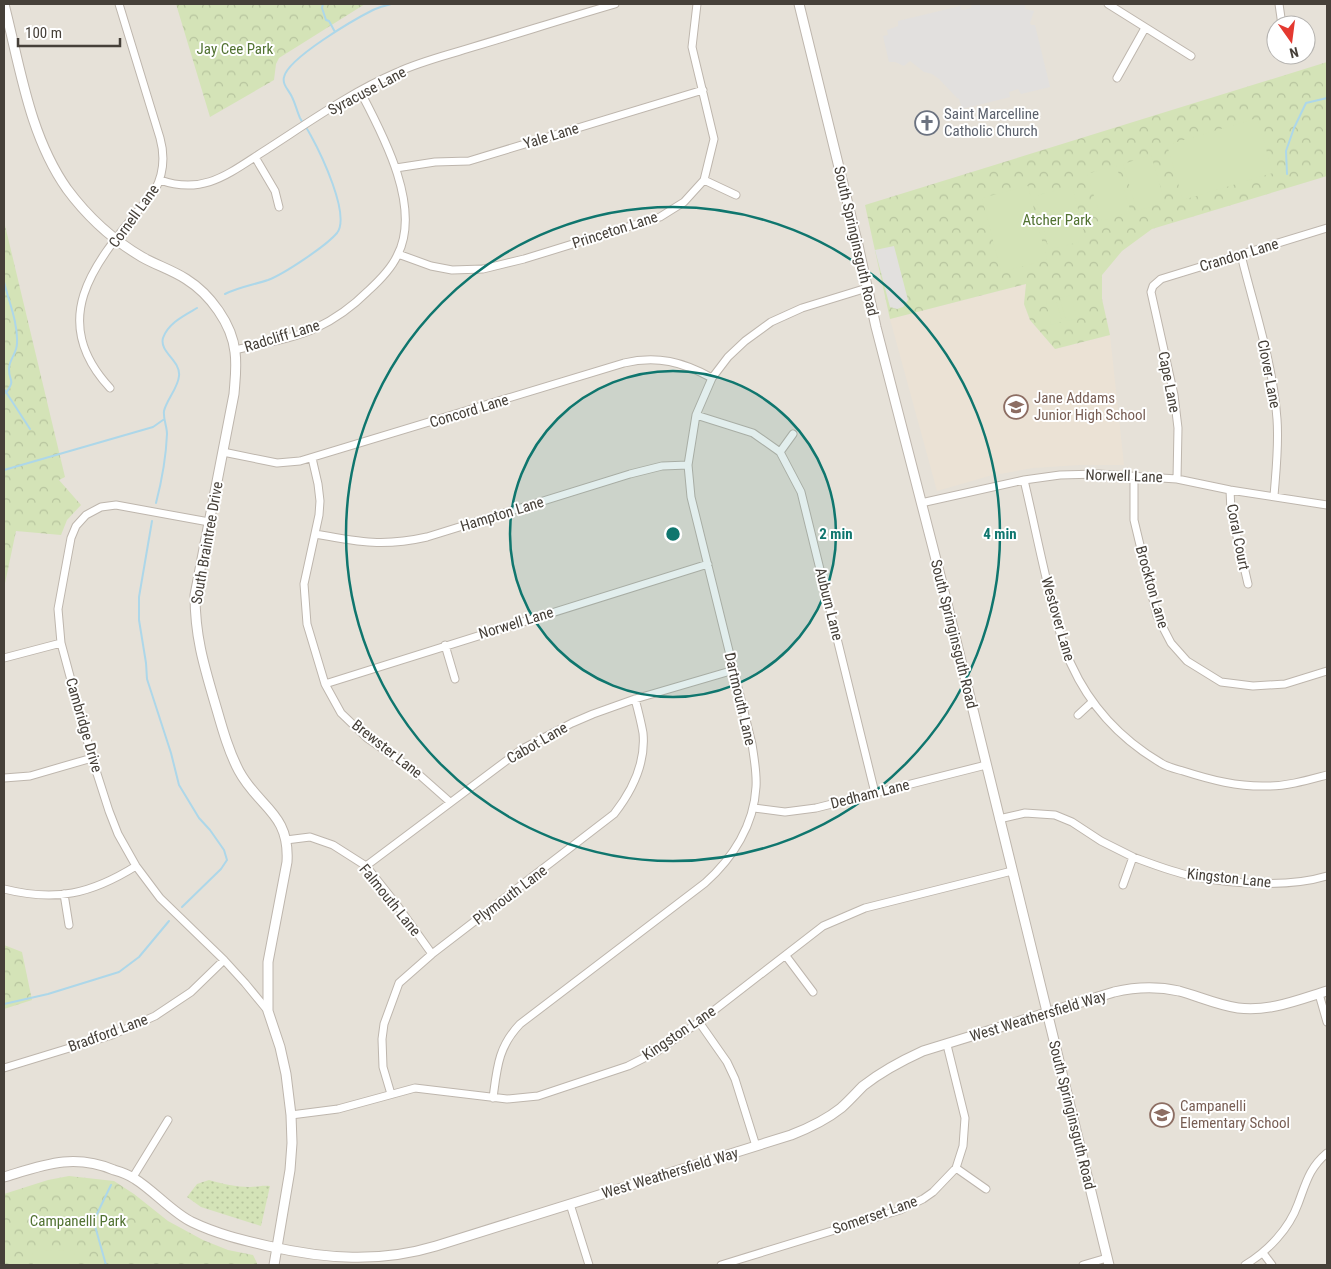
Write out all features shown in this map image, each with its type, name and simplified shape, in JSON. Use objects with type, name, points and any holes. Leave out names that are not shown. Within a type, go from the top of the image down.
[{"type":"street","name":"South Braintree Drive","points":[[4,4],[34,120],[47,156],[77,202],[116,239],[142,257],[188,280],[202,291],[221,316],[235,350],[236,371],[223,452],[195,595],[195,621],[200,655],[233,758],[248,786],[279,821],[286,840],[287,862],[268,962],[268,1011],[280,1047],[286,1074],[292,1143],[290,1170],[274,1265]]},
{"type":"street","name":"Cornell Lane","points":[[110,388],[98,376],[89,360],[79,330],[80,304],[90,276],[116,239],[155,190],[160,180],[163,161],[160,138],[119,4]]},
{"type":"street","name":"Syracuse Lane","points":[[160,180],[185,186],[207,184],[220,179],[360,91],[384,78],[418,65],[615,4]]},
{"type":"street","name":"Princeton Lane","points":[[398,254],[431,266],[452,270],[499,266],[660,217],[684,202],[704,180],[714,140],[692,47],[697,4]]},
{"type":"street","name":"South Springinsguth Road","points":[[799,4],[867,288],[1108,1261]]},
{"type":"street","points":[[1108,4],[1191,56]]},
{"type":"street","points":[[1117,78],[1145,28]]},
{"type":"street","name":"Yale Lane","points":[[396,168],[435,162],[469,161],[703,90]]},
{"type":"street","name":"Radcliff Lane","points":[[235,350],[314,329],[330,320],[355,303],[372,287],[398,254],[405,230],[396,168],[382,133],[360,91]]},
{"type":"street","points":[[255,158],[275,191],[279,207]]},
{"type":"street","points":[[704,180],[736,195]]},
{"type":"street","name":"Crandon Lane","points":[[1153,286],[1162,279],[1327,228]]},
{"type":"street","name":"Clover Lane","points":[[1241,254],[1274,396],[1278,446],[1274,496]]},
{"type":"street","name":"Cape Lane","points":[[1153,286],[1151,292],[1174,395],[1178,428],[1176,478]]},
{"type":"street","name":"Dartmouth Lane","points":[[493,1098],[499,1057],[514,1030],[716,873],[739,843],[754,808],[756,786],[753,752],[691,497],[688,465],[696,415],[712,378],[738,346],[771,322],[802,308],[867,288]]},
{"type":"street","name":"Concord Lane","points":[[223,452],[277,463],[300,462],[631,361],[669,360],[686,365],[712,378]]},
{"type":"street","name":"Auburn Lane","points":[[696,415],[754,433],[780,452],[801,492],[875,793]]},
{"type":"street","points":[[780,452],[793,434]]},
{"type":"street","name":"Brewster Lane","points":[[312,458],[320,501],[304,584],[310,639],[325,684],[341,713],[367,738],[415,771],[450,802]]},
{"type":"street","name":"Hampton Lane","points":[[315,534],[377,544],[402,542],[427,537],[630,474],[662,466],[688,465]]},
{"type":"street","name":"Norwell Lane","points":[[921,503],[1024,480],[1060,475],[1098,474],[1176,478],[1230,490],[1327,505]]},
{"type":"street","name":"Brockton Lane","points":[[1134,477],[1134,520],[1154,606],[1165,633],[1187,661],[1221,682],[1253,686],[1285,684],[1327,671]]},
{"type":"street","name":"Westover Lane","points":[[1024,480],[1061,637],[1071,664],[1092,702],[1118,731],[1163,764],[1203,778],[1240,786],[1294,784],[1327,775]]},
{"type":"street","name":"Coral Court","points":[[1230,490],[1231,511],[1248,584]]},
{"type":"street","name":"Cambridge Drive","points":[[209,522],[116,505],[100,507],[86,515],[76,526],[70,547],[58,609],[61,643],[92,758],[118,834],[136,866],[164,903],[224,960],[268,1011]]},
{"type":"street","name":"Norwell Lane","points":[[325,684],[708,564]]},
{"type":"street","points":[[4,658],[61,643]]},
{"type":"street","points":[[445,645],[455,679]]},
{"type":"street","name":"Cabot Lane","points":[[366,866],[522,749],[572,723],[636,699],[734,670]]},
{"type":"street","name":"Plymouth Lane","points":[[391,1094],[383,1067],[382,1039],[384,1024],[399,983],[432,954],[599,827],[617,810],[634,786],[642,758],[643,733],[636,699]]},
{"type":"street","points":[[1078,715],[1092,702]]},
{"type":"street","points":[[4,778],[30,776],[92,758]]},
{"type":"street","name":"Dedham Lane","points":[[754,808],[785,812],[798,811],[986,766]]},
{"type":"street","name":"Kingston Lane","points":[[999,819],[1025,813],[1055,815],[1072,822],[1101,841],[1133,858],[1191,876],[1242,882],[1288,883],[1327,876]]},
{"type":"street","name":"Falmouth Lane","points":[[286,840],[310,837],[333,845],[366,866],[432,954]]},
{"type":"street","points":[[1123,885],[1133,858]]},
{"type":"street","points":[[4,890],[34,895],[64,894],[92,889],[136,866]]},
{"type":"street","name":"Kingston Lane","points":[[291,1115],[338,1109],[415,1088],[493,1098],[523,1099],[538,1096],[628,1066],[656,1052],[700,1022],[823,926],[865,908],[1012,871]]},
{"type":"street","points":[[64,894],[69,925]]},
{"type":"street","points":[[786,956],[813,992]]},
{"type":"street","name":"Bradford Lane","points":[[4,1068],[112,1035],[155,1016],[191,992],[224,960]]},
{"type":"street","name":"West Weathersfield Way","points":[[4,1177],[56,1162],[75,1161],[102,1165],[134,1178],[190,1222],[230,1237],[301,1253],[338,1257],[370,1258],[392,1256],[424,1250],[812,1127],[832,1115],[863,1086],[895,1064],[923,1052],[1114,992],[1134,988],[1168,989],[1225,1006],[1250,1009],[1281,1006],[1323,993]]},
{"type":"street","points":[[1323,993],[1327,1022]]},
{"type":"street","points":[[700,1022],[727,1062],[735,1079],[756,1146]]},
{"type":"street","name":"Somerset Lane","points":[[721,1265],[906,1207],[933,1192],[956,1168],[964,1146],[965,1118],[947,1045]]},
{"type":"street","points":[[134,1178],[168,1120]]},
{"type":"street","points":[[1245,1265],[1263,1253],[1287,1224],[1298,1204],[1307,1177],[1319,1160],[1327,1154]]},
{"type":"street","points":[[956,1168],[986,1189]]},
{"type":"street","points":[[570,1204],[589,1265]]},
{"type":"street","points":[[1263,1253],[1272,1265]]},
{"type":"street","points":[[1083,1265],[1108,1261]]},
{"type":"shaded area","points":[[4,4],[1327,4],[1327,1265],[4,1265]]},
{"type":"shaded area","points":[[972,4],[1025,4],[1025,9],[1034,11],[1030,23],[1035,25],[1050,87],[1021,94],[1018,89],[1009,92],[1010,97],[962,109],[959,99],[932,74],[924,72],[910,61],[904,66],[895,62],[889,62],[883,36],[888,35],[887,30],[898,26],[898,21],[960,6],[961,10],[964,10],[971,8]]},
{"type":"shaded area","points":[[894,246],[908,300],[903,307],[897,309],[890,307],[875,250]]},
{"type":"shaded area","name":"Jane Addams Junior High School","points":[[1026,284],[1024,304],[1030,320],[1055,349],[1110,335],[1124,465],[1033,468],[989,476],[937,491],[890,319]]},
{"type":"green space","name":"Jay Cee Park","points":[[176,4],[365,4],[279,58],[276,64],[274,80],[210,117]]},
{"type":"green space","name":"Atcher Park","points":[[1327,62],[1327,176],[1152,229],[1122,251],[1102,275],[1102,299],[1110,335],[1055,349],[1030,320],[1024,304],[1026,284],[890,319],[865,205]]},
{"type":"green space","points":[[1257,118],[1273,173],[1183,200],[1167,145]]},
{"type":"green space","points":[[1151,155],[1165,202],[1137,211],[1123,164]]},
{"type":"green space","points":[[1116,165],[1131,212],[1102,221],[1087,174]]},
{"type":"green space","points":[[1028,186],[1047,260],[1001,272],[982,198]]},
{"type":"green space","points":[[1072,186],[1086,240],[1049,250],[1035,196]]},
{"type":"green space","points":[[4,221],[65,477],[59,480],[81,505],[67,520],[61,535],[16,531],[4,588]]},
{"type":"green space","points":[[1071,295],[1077,319],[1066,321],[1060,298]]},
{"type":"green space","points":[[1056,299],[1062,322],[1051,325],[1046,301]]},
{"type":"green space","points":[[4,945],[22,952],[32,1000],[4,1009]]},
{"type":"green space","name":"Campanelli Park","points":[[69,1176],[114,1181],[168,1221],[203,1240],[228,1250],[253,1255],[257,1265],[4,1265],[4,1194],[48,1180]]},
{"type":"green space","points":[[209,1180],[250,1187],[270,1186],[261,1226],[201,1207],[187,1197],[197,1184]]},
{"type":"green space","points":[[36,1250],[74,1251],[75,1265],[33,1265],[32,1253]]},
{"type":"waterway","points":[[323,4],[322,8],[326,20],[329,21],[335,32]]},
{"type":"waterway","points":[[225,294],[275,277],[315,252],[337,233],[340,224],[340,212],[332,183],[285,85],[284,77],[288,69],[297,60],[323,40],[373,10],[391,4]]},
{"type":"waterway","points":[[1287,174],[1286,151],[1306,103],[1327,98]]},
{"type":"waterway","points":[[4,282],[15,320],[17,335],[17,347],[9,365],[11,383],[6,393]]},
{"type":"waterway","points":[[156,503],[166,443],[167,431],[164,411],[177,385],[179,376],[177,366],[164,348],[163,338],[173,324],[197,308]]},
{"type":"waterway","points":[[4,389],[30,429]]},
{"type":"waterway","points":[[4,470],[153,427],[163,420]]},
{"type":"waterway","points":[[152,521],[139,597],[139,620],[147,679],[171,753],[179,785],[199,818],[224,850],[227,860],[221,869],[182,907]]},
{"type":"waterway","points":[[4,1004],[48,994],[119,972],[139,957],[169,921]]},
{"type":"waterway","points":[[106,1265],[95,1226],[95,1218],[111,1185]]},
{"type":"place","name":"Saint Marcelline Catholic Church","points":[[927,123]]},
{"type":"place","name":"Jane Addams Junior High School","points":[[1016,407]]},
{"type":"place","name":"Campanelli Elementary School","points":[[1162,1115]]}]
